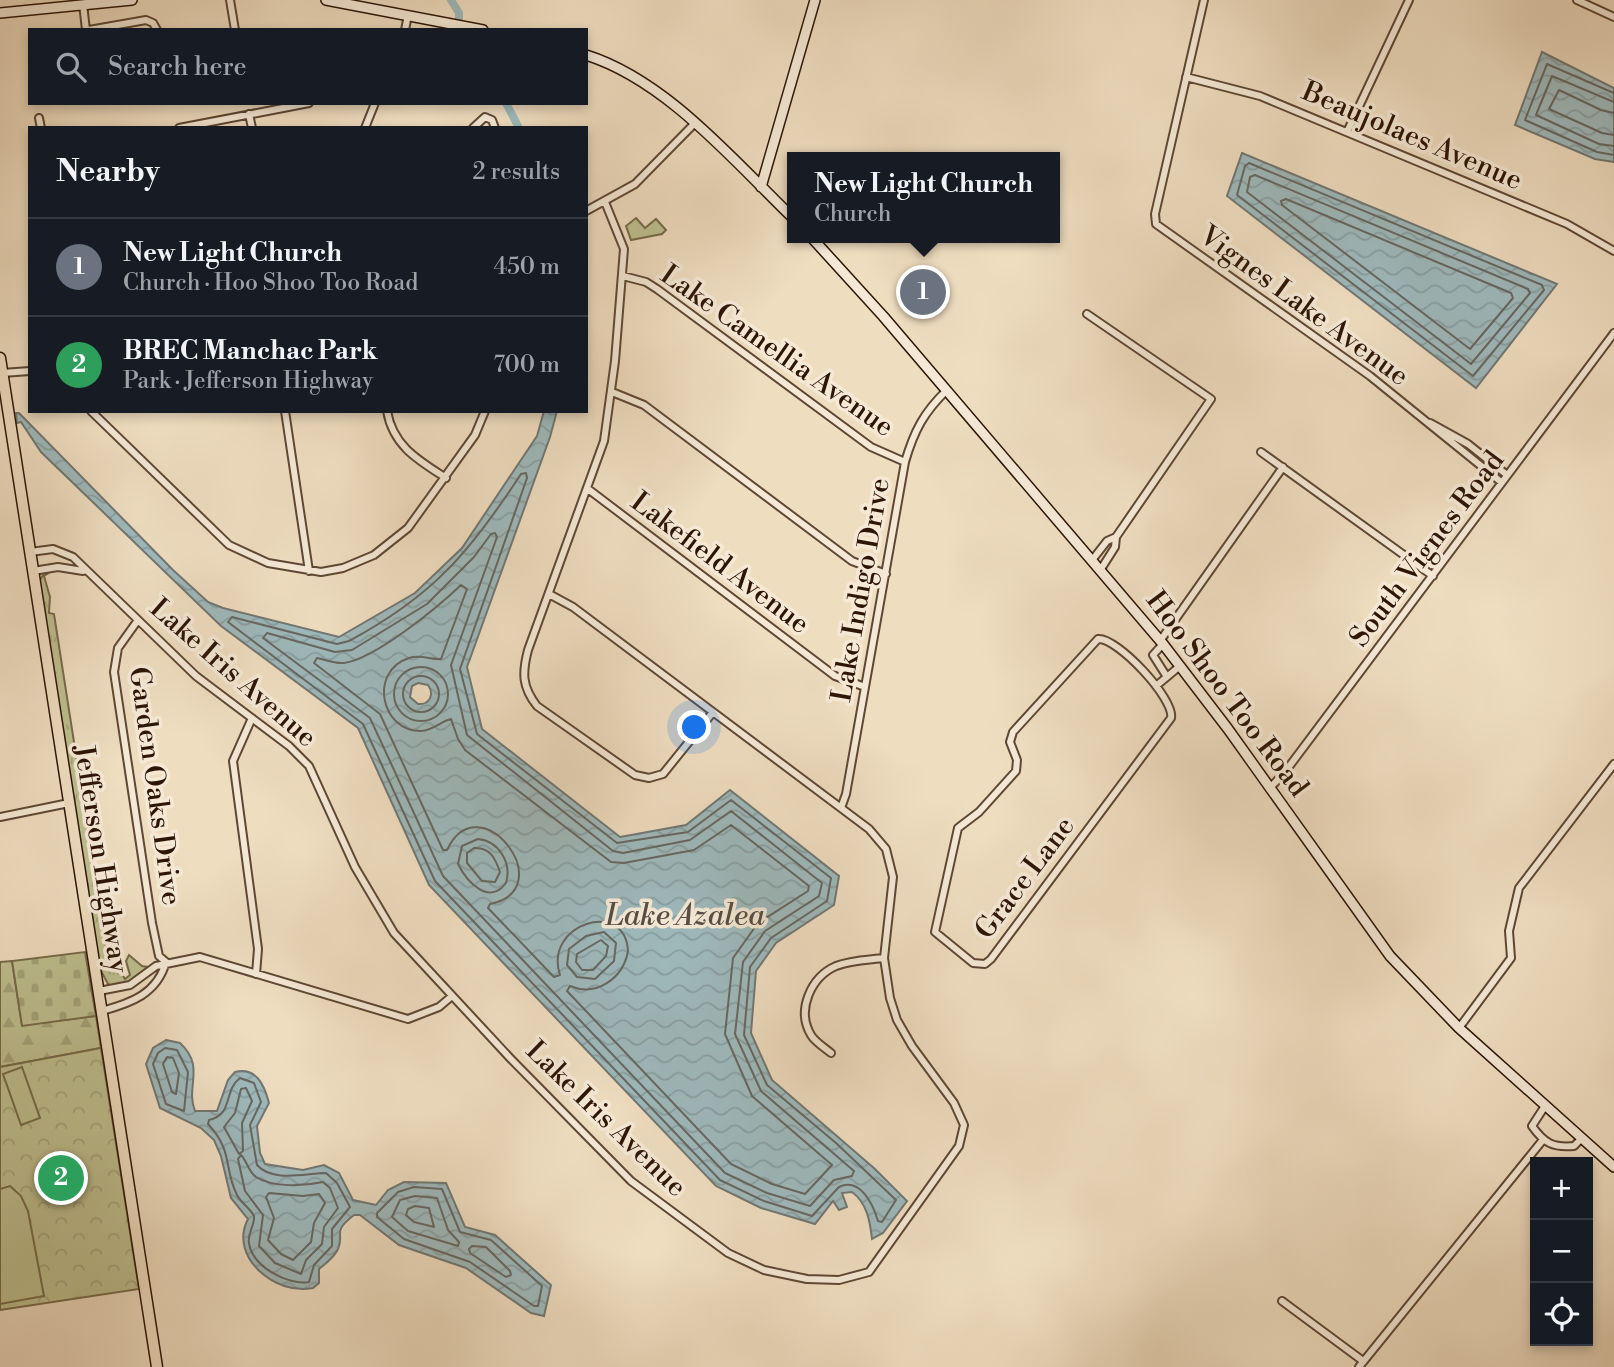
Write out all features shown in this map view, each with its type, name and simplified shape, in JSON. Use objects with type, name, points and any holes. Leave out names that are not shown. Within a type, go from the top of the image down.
[{"type":"main road","name":"Jefferson Highway","points":[[0,358],[158,1367]]},
{"type":"street","points":[[0,13],[132,0]]},
{"type":"street","points":[[230,0],[235,28]]},
{"type":"street","points":[[327,0],[474,28]]},
{"type":"street","points":[[761,187],[815,0]]},
{"type":"street","points":[[1186,77],[1204,0]]},
{"type":"street","points":[[1348,132],[1409,0]]},
{"type":"street","points":[[1577,0],[1614,16]]},
{"type":"street","points":[[83,4],[87,28]]},
{"type":"street","points":[[405,28],[408,15]]},
{"type":"street","points":[[99,28],[146,20],[157,28]]},
{"type":"street","points":[[588,56],[632,75],[660,94],[787,213]]},
{"type":"street","name":"Beaujolaes Avenue","points":[[1186,77],[1252,93],[1348,132],[1567,224],[1614,251]]},
{"type":"street","name":"Vignes Lake Avenue","points":[[1186,77],[1155,222],[1370,376],[1501,482]]},
{"type":"street","points":[[189,126],[298,105]]},
{"type":"street","points":[[366,126],[374,105]]},
{"type":"street","points":[[250,114],[252,126]]},
{"type":"street","points":[[474,126],[485,117],[492,120],[494,126]]},
{"type":"street","points":[[39,118],[41,126]]},
{"type":"street","points":[[588,210],[605,202],[653,169],[694,124]]},
{"type":"street","points":[[605,202],[623,242],[623,276],[612,392],[604,441],[523,668],[527,694],[537,706],[622,769],[649,778],[663,774],[713,712]]},
{"type":"street","name":"Hoo Shoo Too Road","points":[[816,243],[1093,559],[1161,642],[1390,956],[1459,1028],[1614,1167]]},
{"type":"street","name":"Lake Camellia Avenue","points":[[623,276],[657,289],[871,447],[905,462]]},
{"type":"street","points":[[1087,314],[1211,399],[1116,537],[1115,547],[1101,569]]},
{"type":"street","name":"South Vignes Road","points":[[1270,788],[1433,576],[1614,333]]},
{"type":"street","points":[[2,373],[28,371]]},
{"type":"street","name":"Lake Indigo Drive","points":[[841,808],[846,794],[905,462],[913,434],[926,411],[947,390]]},
{"type":"street","points":[[612,392],[644,405],[852,561],[886,574]]},
{"type":"street","points":[[92,413],[229,545],[268,563],[309,571],[353,565],[393,542],[417,518],[446,478],[475,435],[484,413]]},
{"type":"street","points":[[285,413],[309,571]]},
{"type":"street","points":[[388,413],[395,436],[405,450],[446,478]]},
{"type":"street","name":"Vignes Lake Avenue","points":[[1430,423],[1468,444],[1507,475]]},
{"type":"street","points":[[1261,452],[1433,576]]},
{"type":"street","points":[[1167,677],[1153,655],[1283,467]]},
{"type":"street","name":"Lakefield Avenue","points":[[588,489],[835,676],[865,687]]},
{"type":"street","points":[[1093,559],[1107,541],[1116,537]]},
{"type":"street","name":"Lake Iris Avenue","points":[[30,552],[60,551],[73,557],[196,676],[309,766],[355,867],[394,933],[631,1181],[728,1253],[764,1270],[807,1279],[839,1280],[869,1272],[959,1146],[964,1125],[954,1103],[912,1046],[897,1020],[890,999],[884,958],[893,877],[891,860],[869,829],[573,607],[549,594]]},
{"type":"street","points":[[33,571],[69,567],[86,572]]},
{"type":"street","name":"Garden Oaks Drive","points":[[138,620],[118,648],[114,672],[152,923],[159,956],[166,962]]},
{"type":"street","name":"Grace Lane","points":[[1098,639],[1114,643],[1156,686],[1172,710],[1168,722],[991,959],[982,965],[972,963],[936,935],[935,924],[958,828],[979,812],[1016,771],[1017,760],[1010,742],[1012,734],[1098,639]]},
{"type":"street","points":[[1156,686],[1180,666]]},
{"type":"street","points":[[252,718],[233,761],[258,949],[256,974]]},
{"type":"street","points":[[1459,1028],[1511,958],[1509,931],[1519,888],[1614,764]]},
{"type":"street","points":[[0,817],[69,803]]},
{"type":"street","points":[[99,991],[131,985],[156,965],[200,957],[408,1019],[439,1007],[452,996]]},
{"type":"street","points":[[831,1053],[811,1036],[806,1020],[806,997],[817,978],[834,967],[856,960],[884,958]]},
{"type":"street","points":[[102,1011],[134,1002],[145,995],[163,972],[166,962]]},
{"type":"street","points":[[1545,1106],[1532,1126],[1542,1140],[1558,1148],[1574,1146],[1581,1138]]},
{"type":"street","points":[[1282,1301],[1361,1364],[1542,1140]]},
{"type":"green space","points":[[636,218],[645,228],[656,219],[666,230],[662,234],[631,240],[626,226]]},
{"type":"green space","points":[[52,571],[44,576],[50,597],[49,613],[54,614],[109,966],[119,969],[125,979],[130,975],[126,961],[129,955],[142,966],[148,967],[131,981],[112,986],[108,984],[100,969],[39,582],[44,573]]},
{"type":"green space","points":[[85,952],[96,1016],[22,1026],[12,961]]},
{"type":"green space","points":[[12,961],[22,1025],[96,1016],[101,1048],[0,1067],[0,962]]},
{"type":"green space","points":[[101,1048],[139,1289],[0,1310],[0,1067]]},
{"type":"green space","points":[[22,1067],[40,1118],[21,1125],[3,1074]]},
{"type":"green space","points":[[10,1186],[21,1196],[28,1211],[44,1296],[0,1304],[0,1189]]},
{"type":"water","points":[[1542,52],[1614,88],[1614,162],[1595,159],[1515,125]]},
{"type":"water","points":[[1242,153],[1557,284],[1476,388],[1227,196]]},
{"type":"water","name":"Lake Azalea","points":[[16,413],[19,413],[173,570],[208,602],[223,608],[339,637],[415,593],[462,548],[537,436],[543,413],[556,413],[467,667],[482,729],[620,837],[686,825],[730,790],[839,876],[834,905],[776,943],[756,971],[751,1033],[772,1080],[875,1169],[907,1201],[883,1233],[872,1239],[864,1207],[852,1192],[842,1193],[847,1207],[839,1210],[833,1201],[815,1224],[761,1208],[716,1186],[429,885],[358,728],[221,626],[41,452],[21,422],[17,423]],"holes":[[[418,683],[428,685],[431,696],[425,703],[418,704],[410,697],[412,686]]]},
{"type":"water","points":[[166,1040],[180,1043],[192,1060],[195,1111],[217,1111],[228,1080],[235,1072],[248,1072],[258,1078],[269,1103],[257,1126],[260,1153],[265,1164],[303,1170],[324,1165],[339,1173],[353,1200],[376,1205],[388,1190],[404,1182],[446,1183],[465,1227],[495,1235],[551,1285],[544,1316],[531,1313],[466,1268],[399,1245],[360,1215],[354,1215],[341,1229],[338,1249],[319,1269],[319,1283],[313,1288],[299,1289],[271,1280],[250,1260],[244,1233],[248,1219],[231,1198],[221,1156],[214,1140],[201,1128],[160,1108],[146,1064],[153,1048]]},
{"type":"waterway","points":[[451,0],[459,13],[459,28]]},
{"type":"waterway","points":[[507,105],[518,126]]},
{"type":"place","name":"New Light Church","points":[[923,292]]},
{"type":"place","name":"BREC Manchac Park","points":[[61,1178]]}]
